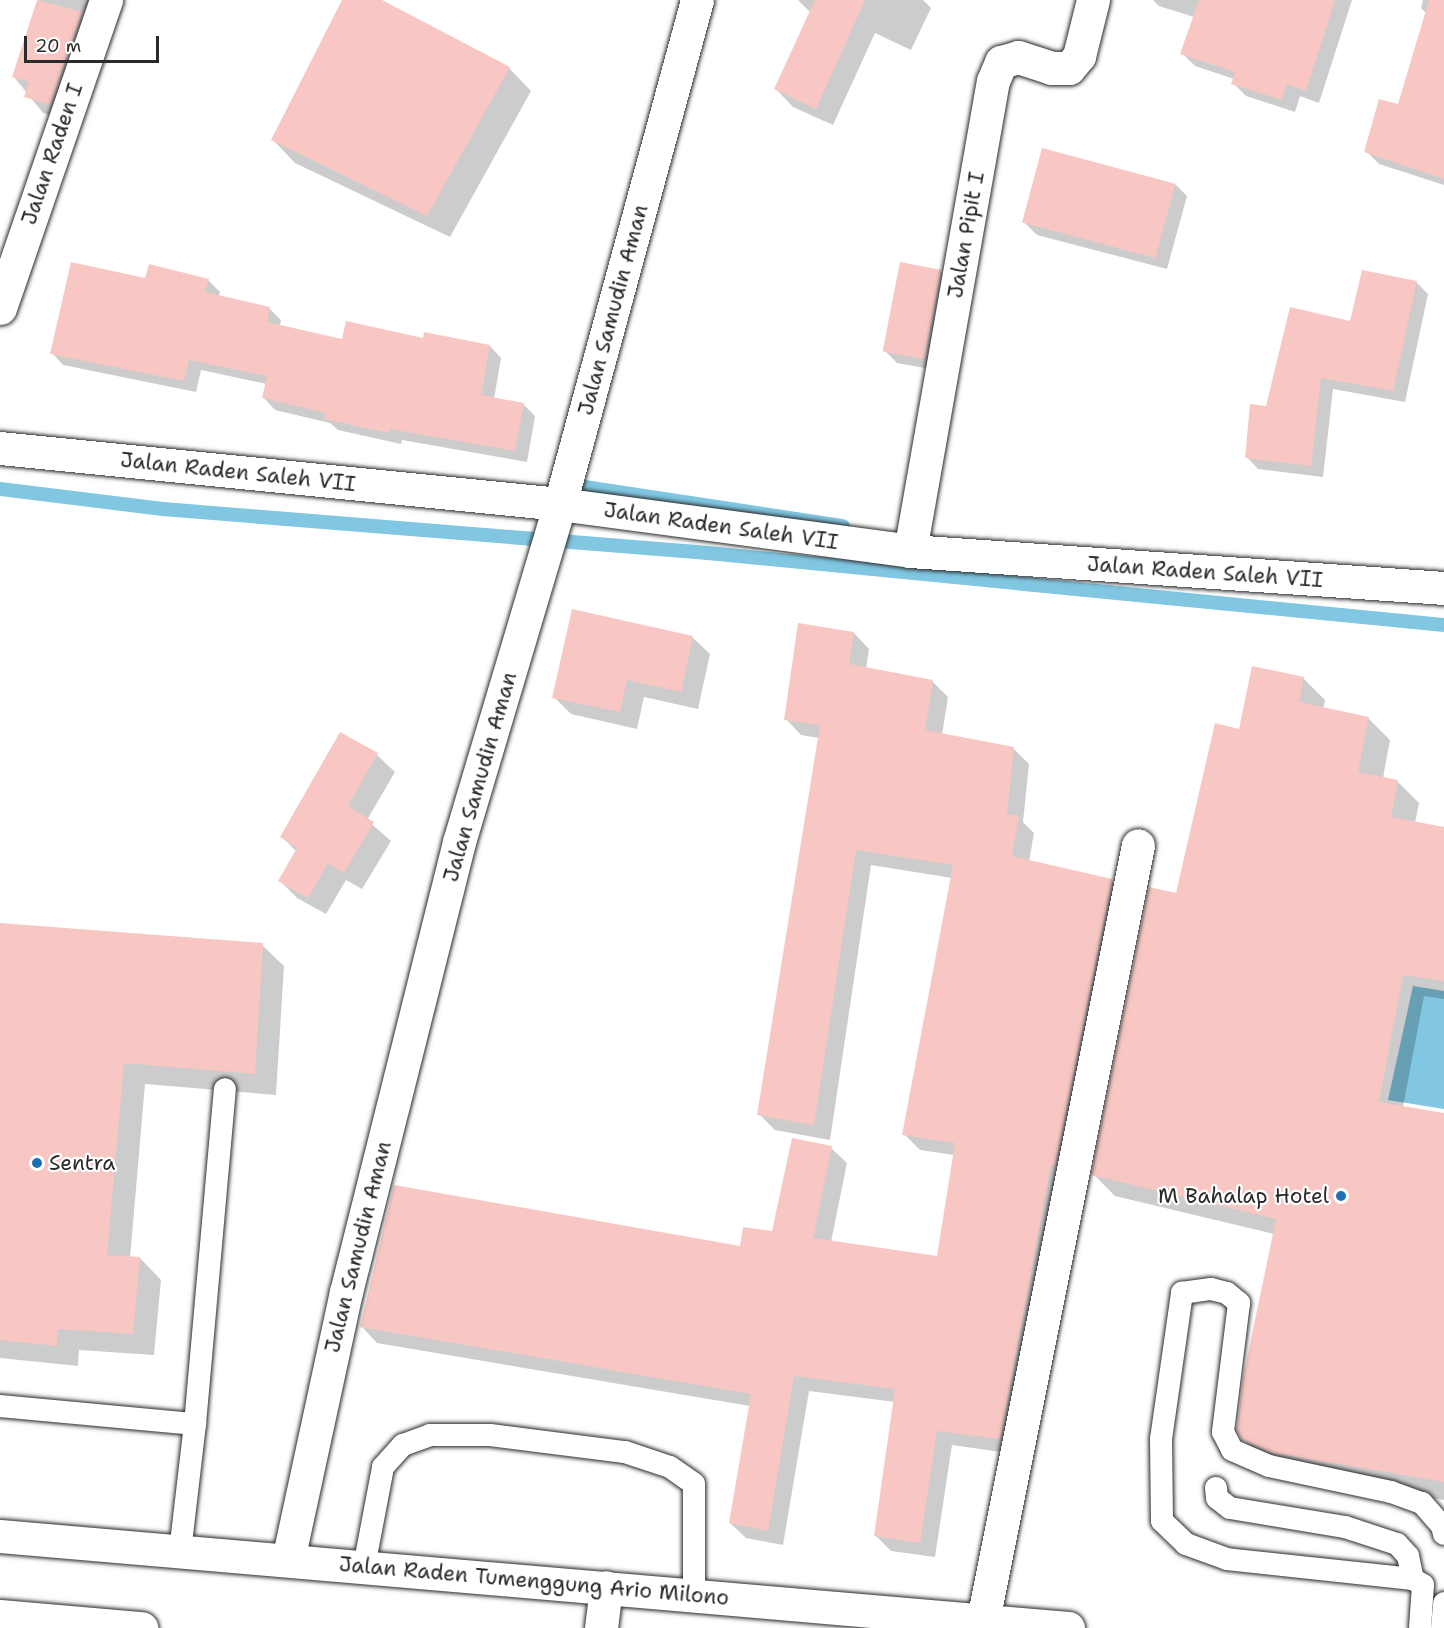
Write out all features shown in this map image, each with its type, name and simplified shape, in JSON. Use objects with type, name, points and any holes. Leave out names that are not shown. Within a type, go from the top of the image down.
[{"type":"main road","name":"Jalan Raden I","points":[[0,308],[106,0]]},
{"type":"main road","name":"Jalan Samudin Aman","points":[[288,1560],[346,1292],[456,854],[557,513],[697,0]]},
{"type":"main road","name":"Jalan Pipit I","points":[[910,551],[993,81],[1001,62],[1018,57],[1052,68],[1070,68],[1079,56],[1093,0]]},
{"type":"main road","name":"Jalan Raden Saleh VII","points":[[0,448],[557,513],[910,551],[1444,588]]},
{"type":"main road","points":[[983,1620],[1138,845]]},
{"type":"main road","name":"Jalan Raden Tumenggung Ario Milono","points":[[0,1536],[1068,1628]]},
{"type":"main road","points":[[601,1628],[606,1587]]},
{"type":"main road","points":[[0,1616],[141,1628]]},
{"type":"lane","points":[[180,1551],[195,1424],[225,1089]]},
{"type":"lane","points":[[1420,1628],[1423,1585],[1413,1580],[1227,1559],[1186,1544],[1162,1521],[1161,1439],[1182,1293],[1193,1289],[1211,1289],[1227,1293],[1239,1304],[1223,1432],[1232,1450],[1269,1466],[1391,1492],[1422,1503],[1444,1523]]},
{"type":"lane","points":[[0,1406],[195,1424]]},
{"type":"lane","points":[[363,1566],[383,1467],[403,1444],[430,1435],[490,1436],[625,1452],[670,1467],[694,1484],[694,1595]]},
{"type":"lane","points":[[1216,1488],[1217,1498],[1230,1508],[1346,1527],[1397,1544],[1408,1556],[1413,1580]]},
{"type":"lane","points":[[1442,1628],[1444,1603]]},
{"type":"water","points":[[1413,986],[1444,991],[1444,1109],[1388,1100]]},
{"type":"building","points":[[37,0],[82,12],[50,105],[24,97],[29,82],[12,77]]},
{"type":"building","points":[[342,0],[382,0],[510,67],[427,216],[271,140]]},
{"type":"building","points":[[815,0],[865,0],[816,109],[774,89]]},
{"type":"building","points":[[1199,0],[1335,0],[1306,91],[1287,84],[1282,100],[1231,84],[1235,72],[1180,54]]},
{"type":"building","points":[[1429,0],[1444,0],[1444,179],[1364,152],[1379,99],[1398,104]]},
{"type":"building","points":[[1042,148],[1175,184],[1155,258],[1022,222]]},
{"type":"building","points":[[71,262],[145,278],[149,264],[209,279],[205,292],[270,307],[267,322],[342,339],[346,321],[423,338],[424,332],[490,345],[481,395],[524,403],[515,451],[390,429],[389,433],[324,419],[326,413],[262,398],[267,376],[189,360],[184,381],[50,354]]},
{"type":"building","points":[[900,262],[941,270],[924,359],[883,351]]},
{"type":"building","points":[[1362,270],[1417,281],[1393,391],[1321,378],[1311,466],[1245,458],[1250,404],[1266,406],[1290,307],[1350,321]]},
{"type":"building","points":[[572,609],[693,636],[681,692],[627,680],[620,712],[552,698]]},
{"type":"building","points":[[798,623],[854,632],[849,664],[933,680],[925,730],[1014,747],[1007,814],[1019,816],[1012,856],[1112,879],[1055,1166],[1051,1165],[1000,1439],[937,1431],[920,1543],[874,1536],[895,1389],[794,1376],[768,1531],[729,1523],[751,1394],[360,1327],[394,1185],[740,1246],[743,1227],[772,1231],[792,1138],[832,1146],[813,1238],[937,1256],[955,1143],[902,1135],[953,865],[856,850],[814,1125],[757,1115],[820,725],[784,720]]},
{"type":"building","points":[[1252,666],[1304,677],[1299,702],[1369,717],[1358,772],[1398,780],[1391,817],[1444,827],[1444,981],[1403,975],[1379,1102],[1444,1113],[1444,1482],[1273,1453],[1242,1440],[1237,1430],[1243,1378],[1276,1219],[1091,1175],[1149,887],[1176,893],[1215,723],[1239,729]]},
{"type":"building","points":[[340,732],[378,753],[348,806],[374,822],[344,873],[328,863],[308,898],[278,881],[297,848],[280,837]]},
{"type":"building","name":"Sentra","points":[[0,923],[263,943],[255,1074],[124,1063],[107,1255],[140,1257],[133,1334],[58,1329],[57,1346],[0,1340]]},
{"type":"waterway","points":[[578,486],[843,526]]},
{"type":"waterway","points":[[0,489],[163,509],[708,553],[1444,625]]},
{"type":"place","name":"Sentra","points":[[37,1163]]},
{"type":"place","name":"M Bahalap Hotel","points":[[1341,1196]]}]
